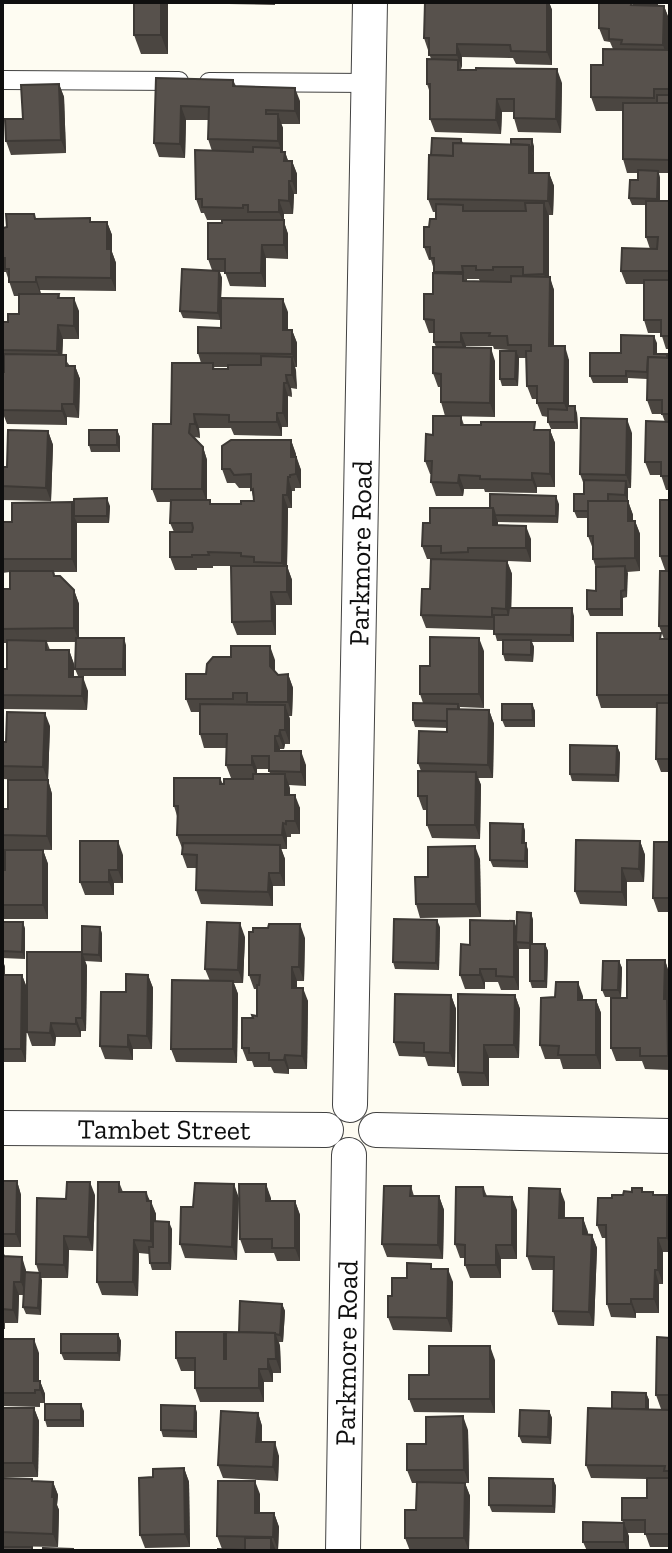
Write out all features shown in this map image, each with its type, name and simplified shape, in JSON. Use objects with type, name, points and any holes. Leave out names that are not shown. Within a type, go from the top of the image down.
[{"type":"street","name":"Parkmore Road","points":[[350,1105],[370,2]]},
{"type":"street","points":[[350,1105],[358,1106],[371,1115],[376,1130],[371,1146],[349,1155],[342,1154],[330,1144],[326,1130],[330,1116],[350,1105]]},
{"type":"street","name":"Tambet Street","points":[[2,1128],[326,1130]]},
{"type":"street","points":[[376,1130],[670,1136]]},
{"type":"street","name":"Parkmore Road","points":[[343,1551],[349,1155]]},
{"type":"lane","points":[[2,80],[369,83]]},
{"type":"building","points":[[134,2],[161,2],[161,35],[134,35]]},
{"type":"building","points":[[425,2],[547,2],[547,52],[511,51],[510,45],[457,44],[457,55],[429,55],[429,38],[424,38]]},
{"type":"building","points":[[599,2],[664,6],[663,45],[621,44],[622,40],[609,39],[609,29],[599,28]]},
{"type":"building","points":[[634,2],[657,2],[657,5],[634,5]]},
{"type":"building","points":[[603,49],[670,50],[670,89],[654,89],[654,98],[591,97],[591,65],[603,65]]},
{"type":"building","points":[[427,59],[458,60],[458,70],[557,69],[556,119],[514,118],[514,99],[497,99],[496,120],[430,119]]},
{"type":"building","points":[[156,78],[233,80],[233,86],[295,88],[295,111],[266,110],[266,114],[278,114],[278,141],[208,139],[209,107],[181,106],[180,144],[154,143]]},
{"type":"building","points":[[59,84],[61,140],[6,141],[5,119],[23,119],[21,85]]},
{"type":"building","points":[[657,95],[670,95],[670,103],[657,103]]},
{"type":"building","points":[[623,103],[670,103],[670,160],[623,159]]},
{"type":"building","points":[[432,138],[461,139],[461,143],[453,143],[453,156],[431,155]]},
{"type":"building","points":[[511,139],[532,139],[532,151],[529,145],[511,144]]},
{"type":"building","points":[[453,143],[529,145],[529,173],[549,173],[548,201],[428,199],[429,155],[453,156]]},
{"type":"building","points":[[253,147],[281,148],[281,152],[285,152],[284,161],[292,161],[289,201],[279,200],[279,212],[248,212],[248,205],[243,205],[243,208],[202,207],[202,199],[196,199],[195,150],[253,152]]},
{"type":"building","points":[[638,170],[658,171],[657,199],[629,198],[630,180],[638,180]]},
{"type":"building","points":[[646,201],[670,201],[670,271],[621,271],[622,248],[657,249],[658,237],[646,237]]},
{"type":"building","points":[[525,203],[544,203],[544,274],[523,275],[523,267],[476,270],[476,266],[462,266],[463,272],[434,272],[430,247],[424,247],[424,227],[429,227],[430,219],[436,219],[436,204],[463,205],[463,211],[526,211]]},
{"type":"building","points":[[6,214],[34,214],[35,219],[90,218],[90,222],[107,222],[111,278],[36,277],[36,282],[9,282],[9,269],[5,269],[5,258],[2,258]]},
{"type":"building","points":[[222,220],[284,220],[284,245],[262,245],[261,273],[225,273],[225,259],[208,259],[208,223],[222,223]]},
{"type":"building","points":[[182,269],[219,271],[218,313],[180,311]]},
{"type":"building","points":[[433,273],[463,274],[463,281],[511,282],[511,276],[550,277],[549,346],[565,346],[564,403],[537,403],[537,386],[527,386],[526,351],[531,351],[531,345],[508,345],[507,336],[489,336],[490,333],[461,333],[461,342],[434,342],[434,320],[424,319],[424,294],[433,294]]},
{"type":"building","points":[[644,280],[670,280],[670,336],[661,336],[661,320],[644,320]]},
{"type":"building","points":[[19,294],[59,294],[58,298],[74,298],[74,326],[58,325],[57,351],[2,350],[2,322],[8,322],[8,314],[19,314]]},
{"type":"building","points":[[221,298],[283,299],[283,330],[292,330],[292,354],[198,353],[198,327],[221,328]]},
{"type":"building","points":[[621,335],[654,336],[654,354],[667,354],[667,358],[648,357],[647,372],[626,371],[626,376],[590,376],[590,353],[621,353]]},
{"type":"building","points":[[433,347],[491,348],[490,403],[441,402],[441,374],[433,373]]},
{"type":"building","points":[[500,351],[516,351],[515,379],[500,379]]},
{"type":"building","points":[[4,354],[66,355],[66,366],[75,366],[74,404],[62,404],[62,411],[2,410]]},
{"type":"building","points":[[261,356],[292,357],[292,375],[286,375],[283,413],[277,413],[277,422],[229,422],[229,415],[194,414],[195,424],[190,424],[189,433],[203,447],[202,489],[152,489],[153,424],[171,424],[172,363],[213,363],[213,369],[228,369],[228,365],[261,365]]},
{"type":"building","points":[[648,357],[670,358],[670,414],[662,414],[662,400],[647,400]]},
{"type":"building","points":[[567,406],[575,406],[575,422],[548,422],[548,409],[567,410]]},
{"type":"building","points":[[433,416],[461,416],[461,425],[535,422],[534,430],[550,430],[550,474],[532,473],[532,480],[480,479],[480,476],[459,475],[458,483],[431,482],[432,461],[425,461],[426,434],[433,435]]},
{"type":"building","points":[[581,418],[627,419],[626,475],[580,474]]},
{"type":"building","points":[[646,421],[670,422],[670,476],[661,476],[661,462],[645,462]]},
{"type":"building","points":[[8,430],[48,431],[46,488],[2,486],[2,467],[7,467]]},
{"type":"building","points":[[89,430],[117,430],[117,445],[89,445]]},
{"type":"building","points":[[231,440],[291,440],[291,457],[296,457],[296,474],[288,477],[287,495],[283,495],[282,563],[254,562],[254,557],[241,556],[241,553],[208,552],[209,555],[170,557],[170,532],[192,532],[193,528],[192,523],[170,523],[171,500],[210,500],[210,504],[254,501],[251,474],[234,475],[230,469],[222,469],[222,446]]},
{"type":"building","points":[[584,480],[626,481],[625,495],[608,494],[608,501],[588,501],[588,511],[574,511],[574,494],[584,494]]},
{"type":"building","points":[[490,494],[556,496],[556,516],[495,515],[493,508],[490,508]]},
{"type":"building","points":[[107,498],[107,516],[74,516],[74,499]]},
{"type":"building","points":[[660,500],[670,500],[670,556],[660,556]]},
{"type":"building","points":[[588,501],[628,501],[628,521],[635,521],[635,558],[593,559],[593,536],[588,536]]},
{"type":"building","points":[[72,502],[72,559],[2,559],[3,522],[12,522],[12,503]]},
{"type":"building","points":[[430,508],[493,508],[493,525],[526,526],[526,548],[468,548],[468,552],[441,553],[441,546],[422,546],[423,523],[430,523]]},
{"type":"building","points":[[431,559],[507,561],[506,609],[492,608],[492,617],[421,615],[422,589],[430,589]]},
{"type":"building","points":[[231,566],[287,566],[287,592],[271,592],[272,621],[232,622]]},
{"type":"building","points":[[625,566],[621,609],[587,609],[587,590],[596,591],[596,567]]},
{"type":"building","points":[[10,571],[53,571],[54,576],[60,576],[74,590],[74,628],[2,629],[2,589],[10,589]]},
{"type":"building","points":[[660,571],[670,571],[670,626],[659,626]]},
{"type":"building","points":[[509,608],[572,608],[571,635],[494,634],[494,615],[508,615]]},
{"type":"building","points":[[597,633],[661,633],[660,639],[670,639],[670,695],[597,695]]},
{"type":"building","points":[[430,637],[479,638],[479,694],[420,694],[420,666],[430,666]]},
{"type":"building","points":[[76,638],[124,638],[123,669],[75,669]]},
{"type":"building","points":[[7,640],[46,641],[46,650],[69,650],[69,677],[83,677],[82,696],[2,695],[2,669],[7,669]]},
{"type":"building","points":[[503,640],[531,640],[531,655],[503,654]]},
{"type":"building","points":[[231,646],[270,646],[270,666],[278,675],[288,674],[288,702],[247,702],[247,693],[233,693],[233,699],[186,699],[186,674],[206,674],[207,664],[213,657],[231,657]]},
{"type":"building","points":[[413,703],[458,704],[458,710],[447,709],[447,721],[413,720]]},
{"type":"building","points":[[657,703],[670,703],[670,759],[656,759]]},
{"type":"building","points":[[200,704],[285,705],[285,730],[280,730],[279,736],[275,736],[275,751],[301,751],[301,772],[269,771],[269,756],[252,756],[252,765],[226,765],[227,734],[200,734]]},
{"type":"building","points":[[502,704],[532,704],[533,720],[502,720]]},
{"type":"building","points":[[447,709],[489,710],[488,765],[418,763],[419,731],[447,732]]},
{"type":"building","points":[[7,712],[45,713],[43,767],[2,766]]},
{"type":"building","points":[[570,745],[617,746],[616,775],[570,774]]},
{"type":"building","points":[[418,771],[476,772],[475,825],[427,825],[427,796],[418,796]]},
{"type":"building","points":[[253,774],[285,774],[285,795],[295,795],[295,821],[283,823],[282,835],[177,835],[178,806],[174,806],[174,778],[220,778],[220,784],[224,784],[224,779],[253,779]]},
{"type":"building","points":[[8,780],[48,780],[47,836],[2,835],[2,809],[8,809]]},
{"type":"building","points":[[490,823],[523,824],[525,861],[490,860]]},
{"type":"building","points":[[576,840],[640,841],[639,869],[622,868],[622,892],[575,891]]},
{"type":"building","points":[[80,841],[118,841],[118,870],[109,870],[109,882],[80,882]]},
{"type":"building","points":[[654,842],[670,842],[670,898],[653,898]]},
{"type":"building","points":[[183,843],[280,845],[280,873],[269,873],[268,892],[196,890],[197,855],[182,854]]},
{"type":"building","points":[[475,846],[476,904],[416,904],[415,877],[428,877],[428,847]]},
{"type":"building","points":[[5,850],[43,850],[43,905],[2,905]]},
{"type":"building","points":[[517,912],[531,913],[530,943],[516,942]]},
{"type":"building","points":[[394,919],[437,920],[436,963],[393,962]]},
{"type":"building","points":[[470,920],[514,921],[514,977],[496,976],[496,969],[480,969],[480,975],[460,975],[461,944],[470,945]]},
{"type":"building","points":[[2,922],[23,922],[22,952],[2,951]]},
{"type":"building","points":[[207,922],[240,923],[238,970],[205,969]]},
{"type":"building","points":[[269,924],[300,924],[299,967],[292,967],[292,988],[303,988],[302,1056],[285,1055],[284,1060],[269,1060],[269,1053],[249,1053],[249,1048],[242,1048],[242,1018],[257,1016],[260,975],[249,975],[249,932],[253,932],[253,928],[268,928]]},
{"type":"building","points":[[82,926],[100,927],[99,955],[82,954]]},
{"type":"building","points":[[530,944],[545,944],[545,981],[530,981]]},
{"type":"building","points":[[27,952],[82,952],[82,1018],[76,1018],[76,1024],[51,1023],[50,1033],[27,1032]]},
{"type":"building","points":[[627,960],[665,960],[668,1056],[640,1056],[640,1048],[611,1048],[611,998],[627,998]]},
{"type":"building","points":[[603,961],[619,961],[618,990],[602,990]]},
{"type":"building","points":[[126,974],[148,975],[147,1036],[128,1035],[128,1047],[100,1046],[101,992],[126,992]]},
{"type":"building","points":[[2,975],[22,975],[21,1049],[2,1049]]},
{"type":"building","points":[[172,980],[233,981],[233,1049],[171,1049]]},
{"type":"building","points":[[556,982],[578,982],[578,1000],[596,1000],[596,1055],[558,1055],[559,1046],[540,1045],[541,998],[555,997]]},
{"type":"building","points":[[395,994],[451,995],[450,1053],[424,1052],[424,1043],[394,1042]]},
{"type":"building","points":[[458,994],[515,995],[514,1045],[484,1045],[484,1073],[458,1072]]},
{"type":"building","points":[[2,1181],[17,1181],[16,1234],[2,1234]]},
{"type":"building","points":[[67,1182],[90,1182],[88,1237],[64,1236],[64,1265],[36,1264],[37,1198],[66,1199]]},
{"type":"building","points":[[98,1182],[119,1182],[119,1192],[146,1192],[147,1201],[151,1201],[151,1241],[134,1240],[133,1282],[97,1282]]},
{"type":"building","points":[[195,1183],[234,1184],[232,1247],[180,1244],[181,1207],[193,1207]]},
{"type":"building","points":[[239,1184],[266,1184],[266,1201],[295,1201],[295,1248],[272,1248],[272,1239],[240,1239]]},
{"type":"building","points":[[384,1186],[411,1186],[410,1196],[439,1196],[438,1245],[382,1244]]},
{"type":"building","points":[[456,1187],[483,1187],[484,1196],[512,1197],[512,1245],[496,1245],[496,1265],[465,1265],[465,1245],[455,1244]]},
{"type":"building","points":[[529,1188],[560,1189],[559,1218],[583,1218],[583,1234],[592,1235],[589,1312],[553,1311],[554,1257],[527,1256]]},
{"type":"building","points":[[632,1188],[642,1188],[642,1192],[653,1192],[653,1195],[667,1195],[667,1238],[658,1238],[654,1299],[631,1299],[631,1304],[607,1304],[606,1225],[597,1225],[598,1198],[623,1195],[624,1191],[632,1192]]},
{"type":"building","points":[[153,1221],[169,1222],[169,1263],[150,1263]]},
{"type":"building","points":[[2,1249],[3,1256],[22,1257],[21,1282],[14,1282],[13,1310],[2,1309]]},
{"type":"building","points":[[407,1263],[431,1264],[431,1269],[448,1269],[447,1318],[388,1317],[392,1278],[407,1278]]},
{"type":"building","points":[[25,1272],[40,1273],[38,1308],[23,1307]]},
{"type":"building","points":[[240,1301],[282,1304],[280,1335],[239,1332]]},
{"type":"building","points":[[176,1332],[224,1332],[224,1359],[226,1332],[275,1333],[276,1359],[268,1359],[268,1369],[259,1369],[259,1388],[195,1388],[195,1358],[176,1358]]},
{"type":"building","points":[[61,1334],[118,1334],[118,1353],[61,1353]]},
{"type":"building","points":[[657,1337],[670,1338],[670,1395],[656,1395]]},
{"type":"building","points":[[2,1339],[34,1339],[34,1381],[40,1381],[40,1390],[35,1390],[35,1393],[2,1393]]},
{"type":"building","points":[[429,1346],[490,1346],[490,1399],[409,1399],[409,1375],[429,1375]]},
{"type":"building","points":[[612,1392],[646,1393],[646,1409],[612,1409]]},
{"type":"building","points":[[45,1404],[81,1404],[81,1420],[45,1420]]},
{"type":"building","points":[[161,1405],[195,1406],[194,1431],[161,1430]]},
{"type":"building","points":[[2,1408],[34,1408],[33,1463],[2,1463]]},
{"type":"building","points":[[588,1408],[670,1410],[670,1471],[664,1471],[665,1466],[586,1465]]},
{"type":"building","points":[[520,1410],[549,1411],[548,1437],[519,1436]]},
{"type":"building","points":[[221,1411],[258,1413],[256,1442],[275,1442],[273,1467],[218,1465]]},
{"type":"building","points":[[463,1416],[464,1470],[407,1470],[407,1444],[426,1444],[426,1417]]},
{"type":"building","points":[[184,1468],[185,1534],[140,1535],[139,1478],[153,1477],[153,1469]]},
{"type":"building","points":[[2,1478],[53,1482],[53,1534],[2,1532]]},
{"type":"building","points":[[489,1478],[553,1479],[553,1506],[489,1505]]},
{"type":"building","points":[[647,1478],[670,1478],[670,1534],[645,1534],[645,1520],[622,1520],[622,1498],[647,1498]]},
{"type":"building","points":[[218,1481],[255,1481],[255,1513],[274,1513],[273,1537],[217,1536]]},
{"type":"building","points":[[417,1482],[465,1483],[464,1538],[405,1538],[405,1510],[416,1510]]},
{"type":"building","points":[[583,1522],[624,1523],[624,1542],[583,1542]]},
{"type":"building","points":[[245,1538],[271,1538],[271,1551],[218,1551],[245,1550]]},
{"type":"building","points":[[2,1547],[32,1547],[32,1551],[2,1551]]},
{"type":"building","points":[[43,1548],[73,1549],[73,1551],[43,1551]]}]
